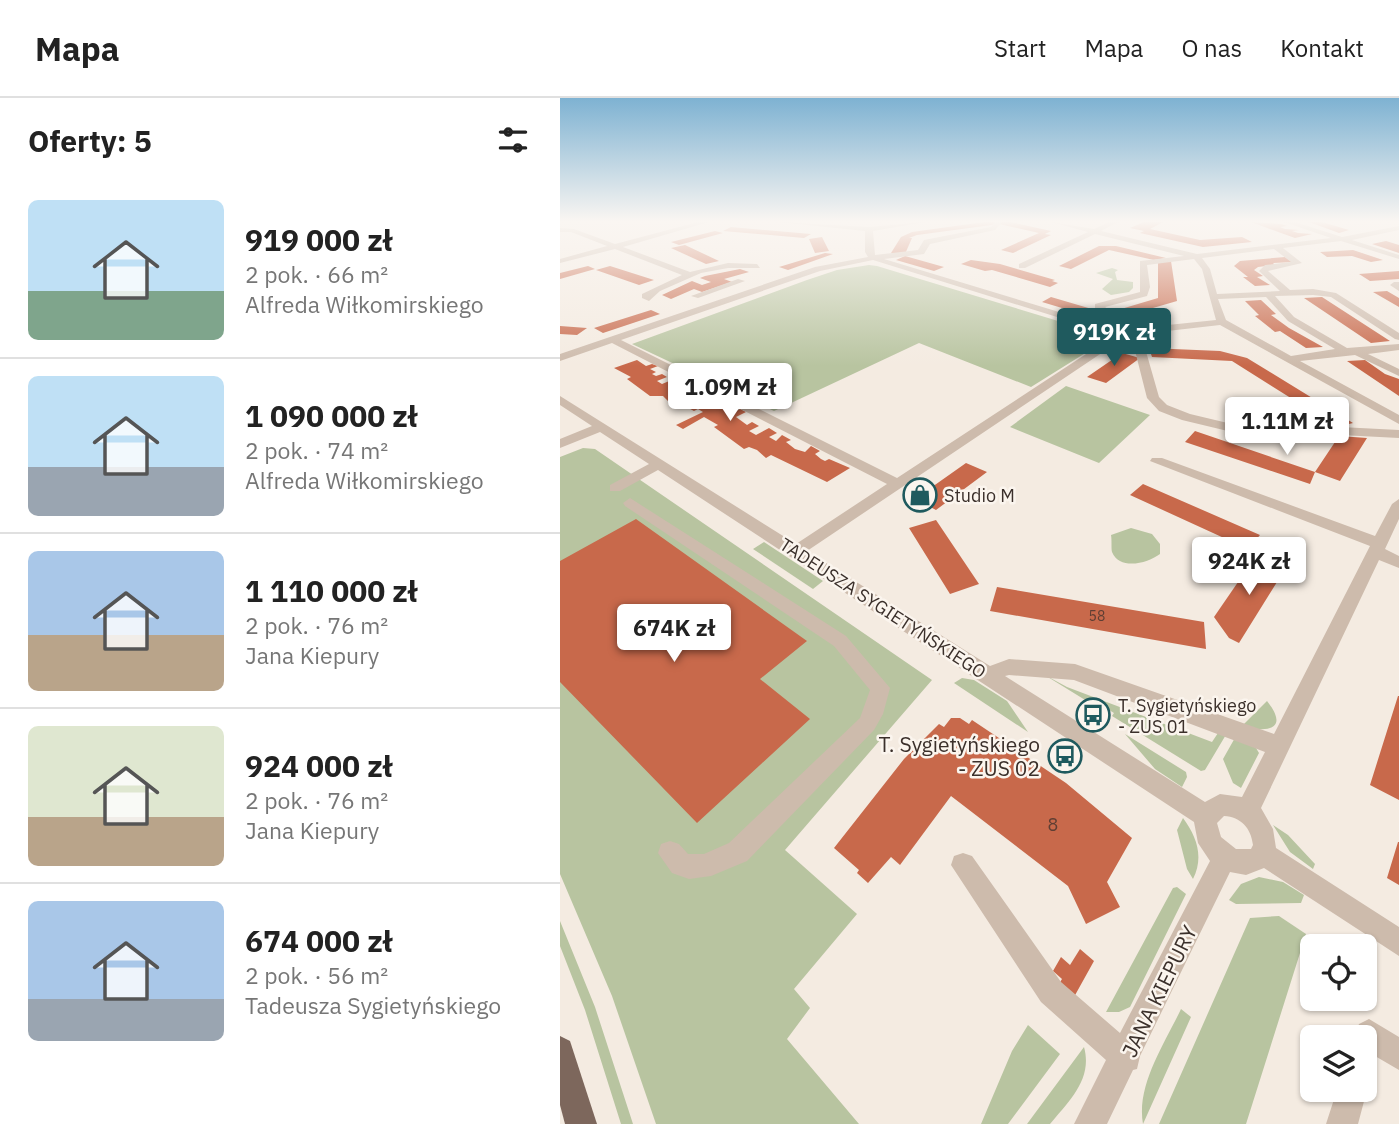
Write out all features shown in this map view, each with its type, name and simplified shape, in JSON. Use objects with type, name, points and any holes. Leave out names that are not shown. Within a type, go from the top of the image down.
[{"type":"main road","points":[[560,1051],[581,1124]]},
{"type":"street","points":[[677,270],[688,274]]},
{"type":"street","points":[[649,298],[645,296],[688,274],[711,270]]},
{"type":"street","points":[[560,358],[815,270]]},
{"type":"street","points":[[914,270],[1129,332],[1222,322]]},
{"type":"street","points":[[1144,270],[1144,294],[1098,306],[1129,332],[1153,398],[1163,408],[1261,435],[1321,430],[1399,434]]},
{"type":"street","points":[[1206,270],[1215,311],[1222,322],[1399,420]]},
{"type":"street","points":[[1265,270],[1288,293]]},
{"type":"street","points":[[715,304],[694,295],[738,279],[764,288]]},
{"type":"street","points":[[1212,297],[1288,293],[1333,295],[1399,337]]},
{"type":"street","points":[[1268,294],[1291,319],[1399,373]]},
{"type":"street","points":[[795,552],[1129,332]]},
{"type":"street","points":[[613,340],[898,484]]},
{"type":"street","points":[[1291,359],[1399,346]]},
{"type":"street","name":"TADEUSZA SYGIETYŃSKIEGO","points":[[560,400],[1207,817]]},
{"type":"street","points":[[560,432],[595,423]]},
{"type":"street","points":[[560,444],[595,423]]},
{"type":"street","points":[[1157,461],[1378,548],[1399,562]]},
{"type":"street","points":[[615,488],[659,464]]},
{"type":"street","points":[[630,503],[840,640],[880,688],[873,714],[867,724],[738,852],[718,862],[700,866],[682,865],[670,853]]},
{"type":"street","points":[[1247,811],[1399,504]]},
{"type":"street","points":[[991,678],[998,670],[1009,667],[1076,672],[1266,741],[1278,749]]},
{"type":"street","points":[[1220,805],[1233,805],[1247,811],[1263,831],[1265,846],[1259,858],[1247,864],[1224,858],[1208,838],[1207,817],[1220,805]]},
{"type":"street","points":[[1263,853],[1399,943]]},
{"type":"street","name":"JANA KIEPURY","points":[[1093,1123],[1224,858]]},
{"type":"street","points":[[963,866],[1051,992],[1126,1058]]},
{"type":"street","points":[[1377,1040],[1399,1055]]},
{"type":"street","points":[[1342,1124],[1348,1102]]},
{"type":"green space","points":[[837,270],[890,270],[1111,337],[1031,387],[919,343],[774,411],[632,344]]},
{"type":"green space","points":[[1118,270],[1115,272],[1117,280],[1133,282],[1133,288],[1129,292],[1111,295],[1102,289],[1113,279],[1096,273]]},
{"type":"green space","points":[[1066,386],[1150,415],[1099,463],[1010,427]]},
{"type":"green space","points":[[583,448],[595,449],[932,680],[785,850],[857,914],[794,989],[810,1008],[787,1039],[859,1124],[656,1124],[612,996],[560,874],[560,457]]},
{"type":"green space","points":[[1131,528],[1152,534],[1160,544],[1160,554],[1135,564],[1121,562],[1116,558],[1112,552],[1111,535]]},
{"type":"green space","points":[[764,542],[823,581],[813,589],[753,549]]},
{"type":"green space","points":[[1043,674],[1067,687],[1212,742],[1220,730],[1227,733],[1205,770],[1201,771],[1112,716],[1114,713],[1093,700],[1090,703]]},
{"type":"green space","points":[[962,678],[974,680],[1007,701],[1028,732],[954,683]]},
{"type":"green space","points":[[1267,701],[1274,711],[1276,724],[1267,729],[1242,726]]},
{"type":"green space","points":[[1125,734],[1186,772],[1187,777],[1182,787],[1155,769]]},
{"type":"green space","points":[[1236,736],[1256,748],[1259,753],[1241,788],[1233,783],[1223,759]]},
{"type":"green space","points":[[1183,818],[1197,847],[1198,863],[1193,879],[1187,869],[1177,830]]},
{"type":"green space","points":[[1273,825],[1288,835],[1315,864],[1313,869],[1290,852]]},
{"type":"green space","points":[[1259,877],[1283,882],[1304,895],[1301,903],[1236,904],[1229,900],[1241,884]]},
{"type":"green space","points":[[1177,887],[1186,894],[1130,1007],[1119,1012],[1106,1012],[1173,888]]},
{"type":"green space","points":[[1279,916],[1306,934],[1300,934],[1300,953],[1246,1124],[1159,1124],[1250,918]]},
{"type":"green space","points":[[560,921],[595,1007],[633,1124],[621,1124],[585,1010],[560,946]]},
{"type":"green space","points":[[1181,1009],[1191,1017],[1143,1124],[1142,1109],[1148,1079]]},
{"type":"green space","points":[[1028,1025],[1060,1054],[1008,1124],[981,1124],[1012,1051]]},
{"type":"green space","points":[[1084,1047],[1085,1069],[1071,1098],[1050,1124],[1027,1124]]},
{"type":"building","points":[[572,270],[592,270],[560,279],[560,273]]},
{"type":"building","points":[[596,270],[622,270],[654,280],[639,285]]},
{"type":"building","points":[[736,270],[749,272],[724,279],[732,282],[702,292],[694,289],[671,299],[662,295],[692,281],[702,285],[711,282],[700,278]]},
{"type":"building","points":[[981,270],[1020,270],[1058,283],[1050,287],[992,270]]},
{"type":"building","points":[[1158,270],[1172,270],[1177,301],[1122,317],[1111,312],[1158,298]]},
{"type":"building","points":[[1239,270],[1254,270],[1263,276],[1257,277],[1270,285],[1255,286],[1243,277],[1248,277]]},
{"type":"building","points":[[1399,271],[1399,279],[1370,281],[1359,274]]},
{"type":"building","points":[[1387,291],[1399,298],[1399,307],[1373,292]]},
{"type":"building","points":[[1051,297],[1109,316],[1102,320],[1042,302]]},
{"type":"building","points":[[1322,297],[1390,341],[1371,343],[1304,298]]},
{"type":"building","points":[[1261,300],[1276,314],[1271,315],[1323,347],[1306,348],[1280,331],[1275,332],[1255,316],[1259,315],[1245,301]]},
{"type":"building","points":[[651,310],[660,314],[603,333],[594,328]]},
{"type":"building","points":[[560,326],[587,328],[577,335],[560,334]]},
{"type":"building","points":[[1149,348],[1220,351],[1247,358],[1353,423],[1337,427],[1232,361],[1152,357]]},
{"type":"building","points":[[1122,353],[1140,358],[1106,383],[1087,377]]},
{"type":"building","points":[[637,360],[646,366],[658,366],[650,369],[656,372],[652,374],[656,376],[662,374],[667,377],[657,381],[662,384],[674,379],[681,383],[674,386],[679,389],[686,384],[693,388],[689,390],[695,395],[703,397],[709,393],[717,397],[712,399],[717,402],[732,406],[727,408],[734,412],[740,409],[746,412],[736,417],[747,425],[752,422],[759,426],[749,431],[756,435],[769,428],[777,433],[769,437],[776,441],[782,435],[791,440],[786,442],[795,449],[805,452],[811,446],[820,451],[815,454],[821,459],[829,459],[850,468],[827,482],[771,455],[766,458],[757,450],[749,447],[744,449],[714,427],[718,425],[704,417],[683,429],[676,425],[703,412],[698,409],[694,411],[673,400],[669,402],[663,396],[650,396],[627,379],[631,377],[614,368]]},
{"type":"building","points":[[1365,360],[1385,374],[1399,379],[1399,396],[1347,361]]},
{"type":"building","points":[[1195,431],[1315,472],[1310,484],[1185,442]]},
{"type":"building","points":[[1339,436],[1367,438],[1340,481],[1315,472]]},
{"type":"building","points":[[966,463],[987,472],[936,510],[915,499]]},
{"type":"building","points":[[1143,484],[1260,535],[1248,549],[1130,495]]},
{"type":"building","points":[[636,519],[807,641],[760,679],[810,719],[697,823],[560,682],[560,561]]},
{"type":"building","points":[[936,520],[979,584],[950,594],[909,528]]},
{"type":"building","points":[[1258,553],[1287,566],[1239,643],[1229,638],[1214,617]]},
{"type":"building","points":[[997,587],[1204,622],[1206,649],[990,611]]},
{"type":"building","points":[[1399,696],[1399,800],[1370,785]]},
{"type":"building","points":[[951,718],[960,718],[969,724],[972,720],[1066,783],[1132,838],[1107,882],[1120,907],[1086,924],[1068,886],[951,796],[900,865],[891,857],[868,883],[857,873],[859,870],[834,848],[904,759],[939,724],[944,727]]},
{"type":"building","points":[[1399,842],[1399,885],[1387,878]]},
{"type":"building","points":[[1080,949],[1094,961],[1069,1006],[1054,992],[1062,979],[1053,971],[1061,957],[1070,965]]},
{"type":"place","name":"Studio M","points":[[920,495]]},
{"type":"place","name":"T. Sygietyńskiego - ZUS 01","points":[[1093,715]]},
{"type":"place","name":"T. Sygietyńskiego - ZUS 02","points":[[1065,756]]}]
